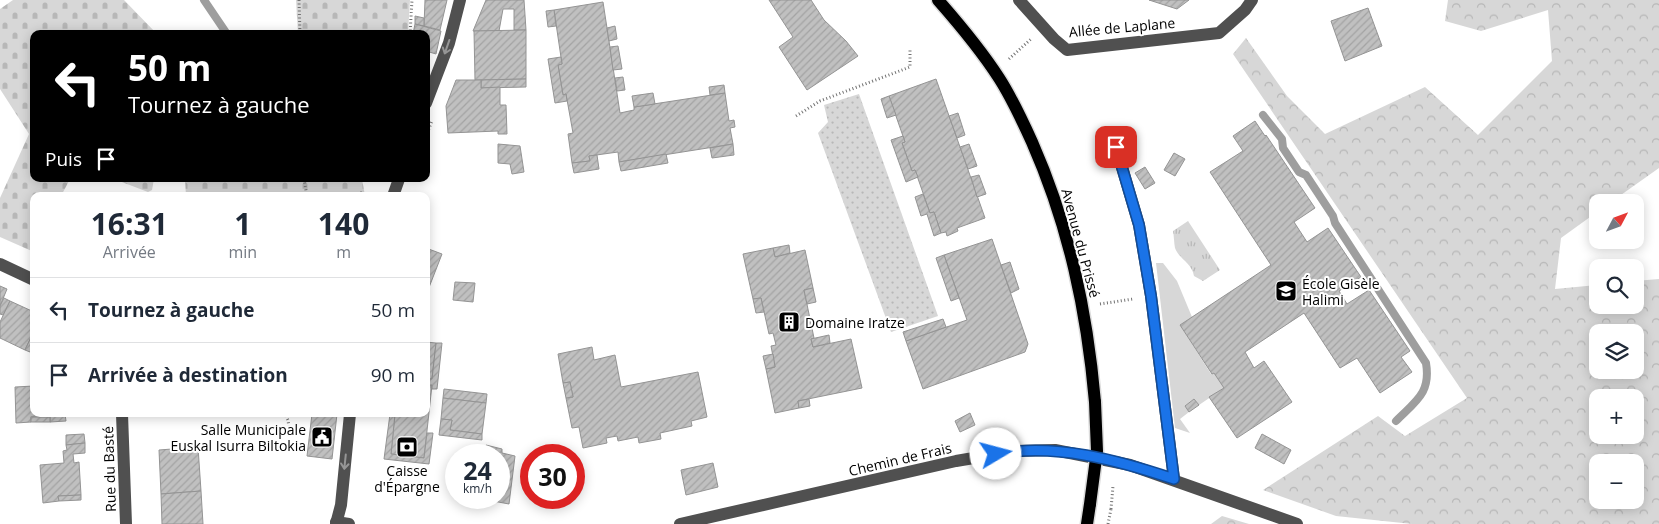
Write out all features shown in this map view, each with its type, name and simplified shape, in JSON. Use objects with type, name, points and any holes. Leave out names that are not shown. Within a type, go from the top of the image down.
[{"type":"main road","name":"Avenue du Prissé","points":[[938,0],[974,42],[1000,78],[1045,170],[1062,218],[1075,265],[1089,339],[1095,402],[1097,451],[1086,524]]},
{"type":"street","points":[[430,93],[449,43],[460,0]]},
{"type":"street","name":"Allée de Laplane","points":[[1019,0],[1054,40],[1067,50],[1219,32],[1245,10],[1252,0]]},
{"type":"street","points":[[1116,147],[1139,225],[1151,296],[1174,479]]},
{"type":"street","points":[[0,264],[30,278]]},
{"type":"street","name":"Rue du Basté","points":[[122,417],[126,524]]},
{"type":"street","points":[[340,523],[350,417]]},
{"type":"street","name":"Chemin de Frais","points":[[680,524],[697,522],[956,461],[1015,450],[1062,451],[1130,465],[1297,524]]},
{"type":"path","points":[[299,0],[300,30]]},
{"type":"path","points":[[410,30],[412,0]]},
{"type":"path","points":[[796,116],[820,101],[910,67],[910,48]]},
{"type":"path","points":[[1009,59],[1016,52]]},
{"type":"path","points":[[1100,304],[1151,296]]},
{"type":"path","points":[[283,435],[289,428],[286,417]]},
{"type":"path","points":[[1108,524],[1111,509]]},
{"type":"green space","points":[[13,0],[124,0],[153,30],[30,30],[30,182],[68,182],[63,192],[30,192],[30,250],[0,237],[0,198],[29,134],[0,89],[0,9]]},
{"type":"green space","points":[[296,0],[410,0],[408,30],[298,30]]},
{"type":"green space","points":[[1448,0],[1659,0],[1659,168],[1622,194],[1589,194],[1589,218],[1561,238],[1555,289],[1589,286],[1589,314],[1644,314],[1644,280],[1659,279],[1659,524],[1412,524],[1336,516],[1263,490],[1378,416],[1405,436],[1467,398],[1233,54],[1246,38],[1287,96],[1325,134],[1425,87],[1478,135],[1552,61],[1548,10],[1481,31],[1445,21]]},
{"type":"green space","points":[[859,94],[938,316],[891,332],[818,133],[828,122],[824,105]]},
{"type":"green space","points":[[122,182],[153,182],[152,190],[148,192]]},
{"type":"green space","points":[[185,182],[363,182],[364,192],[186,192]]},
{"type":"green space","points":[[1188,221],[1220,270],[1203,281],[1194,276],[1191,268],[1175,248],[1173,231]]},
{"type":"green space","points":[[1156,263],[1163,263],[1177,281],[1192,317],[1180,325],[1211,374],[1214,373],[1224,388],[1199,405],[1194,399],[1185,406],[1189,412],[1180,419],[1190,433],[1175,428]]},
{"type":"green space","points":[[1222,516],[1249,524],[1211,524]]},
{"type":"building","points":[[425,0],[447,0],[440,30],[424,26]]},
{"type":"building","points":[[486,0],[524,0],[526,30],[514,30],[514,9],[503,9],[499,31],[473,31]]},
{"type":"building","points":[[769,0],[811,0],[824,20],[846,41],[858,56],[807,90],[779,47],[793,37]]},
{"type":"building","points":[[1149,0],[1189,0],[1177,9]]},
{"type":"building","points":[[603,2],[620,113],[634,110],[634,107],[725,93],[729,121],[734,120],[735,127],[730,128],[733,144],[619,162],[618,152],[589,156],[590,161],[572,163],[568,134],[573,133],[566,94],[563,95],[558,65],[562,64],[554,10]]},
{"type":"building","points":[[1368,8],[1382,46],[1345,61],[1331,21]]},
{"type":"building","points":[[554,10],[556,26],[548,27],[546,11]]},
{"type":"building","points":[[415,16],[424,18],[424,26],[415,24]]},
{"type":"building","points":[[415,24],[441,31],[436,54],[430,52],[430,30],[414,30]]},
{"type":"building","points":[[615,26],[617,39],[609,41],[607,28]]},
{"type":"building","points":[[526,30],[526,79],[475,80],[474,31]]},
{"type":"building","points":[[618,46],[622,69],[613,70],[610,47]]},
{"type":"building","points":[[561,57],[562,64],[558,65],[563,95],[566,94],[567,101],[555,103],[548,59]]},
{"type":"building","points":[[623,77],[625,90],[617,91],[615,78]]},
{"type":"building","points":[[526,79],[526,87],[481,88],[481,80]]},
{"type":"building","points":[[936,79],[985,218],[957,228],[958,231],[947,236],[946,232],[941,233],[934,212],[930,213],[915,170],[912,171],[902,143],[905,142],[889,96]]},
{"type":"building","points":[[456,80],[481,80],[481,88],[500,87],[500,105],[506,105],[507,134],[498,134],[498,131],[448,133],[446,106]]},
{"type":"building","points":[[724,85],[725,93],[710,95],[709,87]]},
{"type":"building","points":[[653,93],[655,104],[634,107],[632,96]]},
{"type":"building","points":[[889,96],[896,115],[887,118],[881,99]]},
{"type":"building","points":[[958,113],[965,135],[957,138],[949,116]]},
{"type":"building","points":[[1255,121],[1315,208],[1294,222],[1307,242],[1328,228],[1361,277],[1339,291],[1347,304],[1369,290],[1410,351],[1401,357],[1412,372],[1380,393],[1357,358],[1340,368],[1304,313],[1245,352],[1254,368],[1264,361],[1292,402],[1237,438],[1209,397],[1224,388],[1214,373],[1212,374],[1180,325],[1271,265],[1210,172],[1243,151],[1233,136]]},
{"type":"building","points":[[903,136],[905,142],[902,143],[912,171],[915,170],[918,177],[906,182],[891,140]]},
{"type":"building","points":[[498,144],[520,146],[524,172],[512,174],[510,164],[498,163]]},
{"type":"building","points":[[733,144],[734,155],[712,158],[710,148]]},
{"type":"building","points":[[969,144],[977,166],[968,169],[960,147]]},
{"type":"building","points":[[1174,153],[1185,159],[1175,176],[1164,170]]},
{"type":"building","points":[[666,154],[668,163],[621,171],[619,162]]},
{"type":"building","points":[[597,155],[599,169],[574,173],[572,163],[590,161],[589,156]]},
{"type":"building","points":[[1145,167],[1155,183],[1145,189],[1135,173]]},
{"type":"building","points":[[979,175],[986,194],[977,197],[971,177]]},
{"type":"building","points":[[923,194],[930,213],[934,212],[941,233],[934,236],[927,214],[921,216],[915,197]]},
{"type":"building","points":[[992,239],[1028,344],[1025,352],[923,389],[906,341],[967,320],[944,255]]},
{"type":"building","points":[[789,245],[790,253],[775,257],[773,248]]},
{"type":"building","name":"Domaine Iratze","points":[[773,248],[775,257],[805,250],[813,288],[804,290],[814,338],[811,339],[813,347],[851,339],[862,388],[798,401],[799,408],[775,413],[766,369],[775,367],[771,346],[776,345],[773,333],[769,334],[761,298],[753,299],[743,254]]},
{"type":"building","points":[[430,250],[442,254],[430,285]]},
{"type":"building","points":[[944,255],[959,298],[951,301],[936,258]]},
{"type":"building","points":[[1010,262],[1019,289],[1011,293],[1001,265]]},
{"type":"building","points":[[455,282],[475,283],[473,302],[453,300]]},
{"type":"building","points":[[0,286],[7,289],[0,306]]},
{"type":"building","points":[[813,288],[816,302],[807,304],[804,290]]},
{"type":"building","points":[[4,298],[10,301],[3,315],[0,314],[0,306]]},
{"type":"building","points":[[761,298],[764,312],[756,313],[753,299]]},
{"type":"building","points":[[10,301],[30,310],[30,339],[25,350],[0,338],[0,322]]},
{"type":"building","points":[[943,319],[946,327],[906,341],[903,332]]},
{"type":"building","points":[[829,335],[830,343],[813,347],[811,339]]},
{"type":"building","points":[[30,339],[30,352],[25,350]]},
{"type":"building","points":[[430,342],[436,343],[432,379],[430,379]]},
{"type":"building","points":[[436,343],[442,343],[437,389],[432,389],[432,385],[430,385],[430,379],[432,379]]},
{"type":"building","points":[[592,347],[594,360],[615,355],[621,387],[698,372],[707,417],[691,421],[692,426],[660,433],[661,439],[639,443],[638,437],[618,441],[617,436],[606,438],[607,443],[585,448],[585,444],[582,444],[579,427],[572,428],[566,398],[573,397],[570,382],[563,383],[558,354]]},
{"type":"building","points":[[773,354],[775,367],[766,369],[763,356]]},
{"type":"building","points":[[570,382],[573,397],[566,398],[563,383]]},
{"type":"building","points":[[430,385],[432,385],[430,403]]},
{"type":"building","points":[[30,386],[31,422],[16,423],[15,387]]},
{"type":"building","points":[[444,389],[487,394],[486,403],[443,398]]},
{"type":"building","points":[[443,398],[486,403],[482,434],[450,430],[452,420],[441,419]]},
{"type":"building","points":[[809,399],[810,406],[799,408],[798,401]]},
{"type":"building","points":[[1194,399],[1199,405],[1189,412],[1185,406]]},
{"type":"building","points":[[970,413],[975,425],[960,432],[955,421]]},
{"type":"building","points":[[31,417],[50,417],[50,422],[31,422]]},
{"type":"building","points":[[50,417],[65,417],[66,421],[50,422]]},
{"type":"building","name":"Salle Municipale Euskal Isurra Biltokia","points":[[312,417],[337,417],[332,459],[307,456]]},
{"type":"building","points":[[390,417],[395,417],[391,454],[424,458],[427,433],[433,433],[429,464],[384,459]]},
{"type":"building","points":[[395,417],[428,417],[424,458],[391,454]]},
{"type":"building","points":[[441,419],[452,420],[450,430],[482,434],[482,440],[439,435]]},
{"type":"building","points":[[84,434],[85,443],[66,445],[66,435]]},
{"type":"building","points":[[1262,434],[1291,450],[1284,464],[1255,448]]},
{"type":"building","points":[[85,443],[85,453],[73,454],[74,463],[79,462],[81,495],[58,496],[59,501],[43,503],[40,465],[64,463],[63,451],[67,450],[66,445]]},
{"type":"building","points":[[198,447],[201,491],[161,494],[159,450]]},
{"type":"building","points":[[510,455],[515,456],[510,496]]},
{"type":"building","points":[[713,463],[718,487],[686,495],[681,470]]},
{"type":"building","points":[[201,491],[203,524],[162,524],[161,494]]},
{"type":"building","points":[[81,495],[81,500],[59,501],[58,496]]},
{"type":"waterway","points":[[204,0],[224,30]]},
{"type":"waterway","points":[[1263,115],[1282,139],[1283,148],[1299,172],[1306,175],[1333,216],[1335,223],[1426,363],[1427,373],[1424,389],[1416,402],[1396,421]]},
{"type":"place","name":"École Gisèle Halimi","points":[[1286,291]]},
{"type":"place","name":"Domaine Iratze","points":[[789,322]]},
{"type":"place","name":"Salle Municipale Euskal Isurra Biltokia","points":[[322,437]]},
{"type":"place","name":"Caisse d'Épargne","points":[[407,447]]},
{"type":"route","points":[[996,454],[1015,450],[1055,450],[1130,465],[1174,479],[1151,296],[1139,225],[1116,147]]}]
